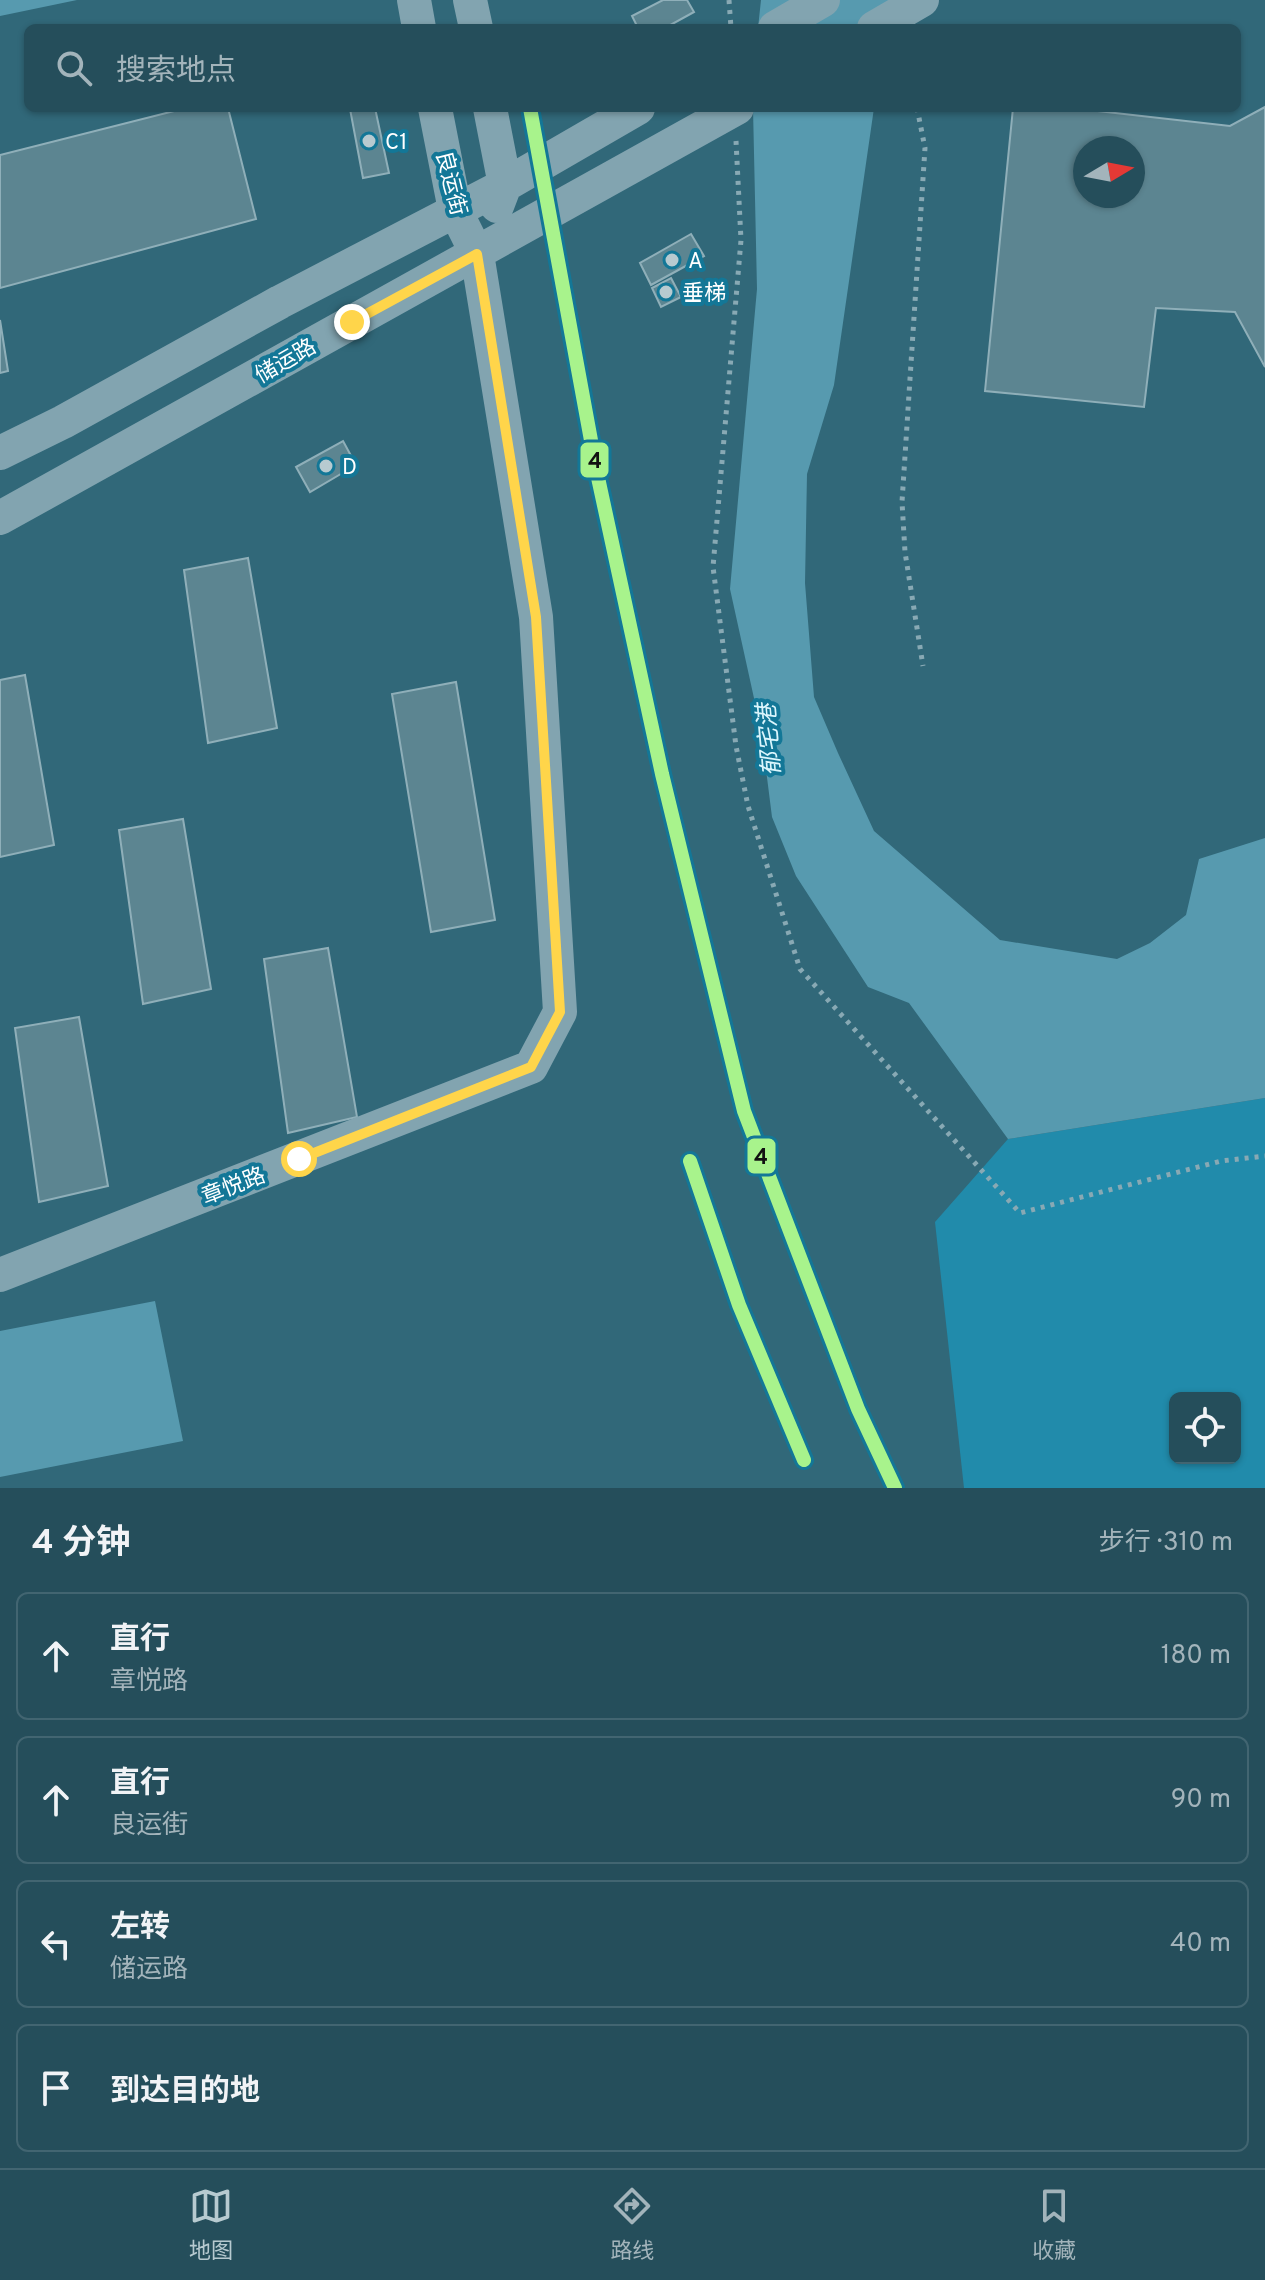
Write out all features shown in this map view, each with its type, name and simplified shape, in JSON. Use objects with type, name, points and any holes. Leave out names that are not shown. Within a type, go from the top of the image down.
[{"type":"street","points":[[414,0],[418,24]]},
{"type":"street","points":[[470,0],[475,24]]},
{"type":"street","points":[[782,24],[823,0]]},
{"type":"street","points":[[881,24],[922,0]]},
{"type":"street","name":"良运街","points":[[436,112],[455,210],[477,254],[536,617]]},
{"type":"street","points":[[491,112],[505,185]]},
{"type":"street","points":[[0,453],[505,185],[631,112]]},
{"type":"street","name":"储运路","points":[[0,518],[477,254],[736,123]]},
{"type":"street","name":"良运街","points":[[477,254],[505,185]]},
{"type":"street","name":"章悦路","points":[[0,1275],[531,1067],[560,1012],[536,617]]},
{"type":"path","points":[[729,0],[731,24]]},
{"type":"path","points":[[918,112],[925,148],[902,502],[905,552],[923,666]]},
{"type":"path","points":[[736,123],[741,240],[713,567],[736,746],[748,806],[800,969],[1020,1213],[1221,1161],[1265,1156]]},
{"type":"shaded area","points":[[1265,1098],[1265,1488],[964,1488],[935,1222],[1008,1139]]},
{"type":"water","points":[[0,0],[77,0],[0,16]]},
{"type":"water","points":[[761,0],[893,0],[889,24],[758,24]]},
{"type":"water","name":"郁宅港","points":[[753,112],[873,112],[834,385],[807,474],[805,583],[814,697],[874,831],[1000,940],[1117,959],[1150,943],[1186,915],[1199,859],[1265,838],[1265,1098],[1008,1139],[909,1003],[868,987],[796,876],[772,817],[761,730],[730,589],[757,289]]},
{"type":"water","points":[[155,1301],[183,1441],[0,1477],[0,1331]]},
{"type":"building","points":[[663,0],[687,0],[694,12],[672,24],[636,24],[632,16]]},
{"type":"building","points":[[1265,107],[1265,367],[1235,312],[1156,308],[1144,407],[985,391],[1013,112],[1106,112],[1230,126]]},
{"type":"building","points":[[170,112],[229,112],[256,219],[0,288],[0,155]]},
{"type":"building","name":"C1","points":[[351,112],[376,112],[389,173],[363,178]]},
{"type":"building","name":"A","points":[[691,234],[704,256],[651,285],[640,263]]},
{"type":"building","name":"垂梯","points":[[671,278],[681,297],[661,307],[652,288]]},
{"type":"building","points":[[0,320],[8,371],[0,373]]},
{"type":"building","name":"D","points":[[343,441],[356,465],[310,492],[296,467]]},
{"type":"building","points":[[248,558],[277,728],[208,743],[184,570]]},
{"type":"building","points":[[25,675],[54,845],[0,857],[0,680]]},
{"type":"building","points":[[456,682],[495,920],[431,932],[392,694]]},
{"type":"building","points":[[183,819],[211,989],[143,1004],[119,830]]},
{"type":"building","points":[[328,948],[357,1117],[288,1133],[264,959]]},
{"type":"building","points":[[79,1017],[108,1186],[39,1202],[15,1028]]},
{"type":"metro line","name":"4","points":[[531,112],[597,473],[662,774],[744,1111],[858,1409],[895,1488]]},
{"type":"metro line","name":"4","points":[[690,1161],[739,1305],[804,1460]]},
{"type":"place","name":"C1","points":[[369,141]]},
{"type":"place","name":"A","points":[[672,260]]},
{"type":"place","name":"垂梯","points":[[666,292]]},
{"type":"place","name":"D","points":[[326,466]]},
{"type":"route","points":[[299,1159],[531,1067],[560,1012],[536,617],[477,254],[352,322]]}]
